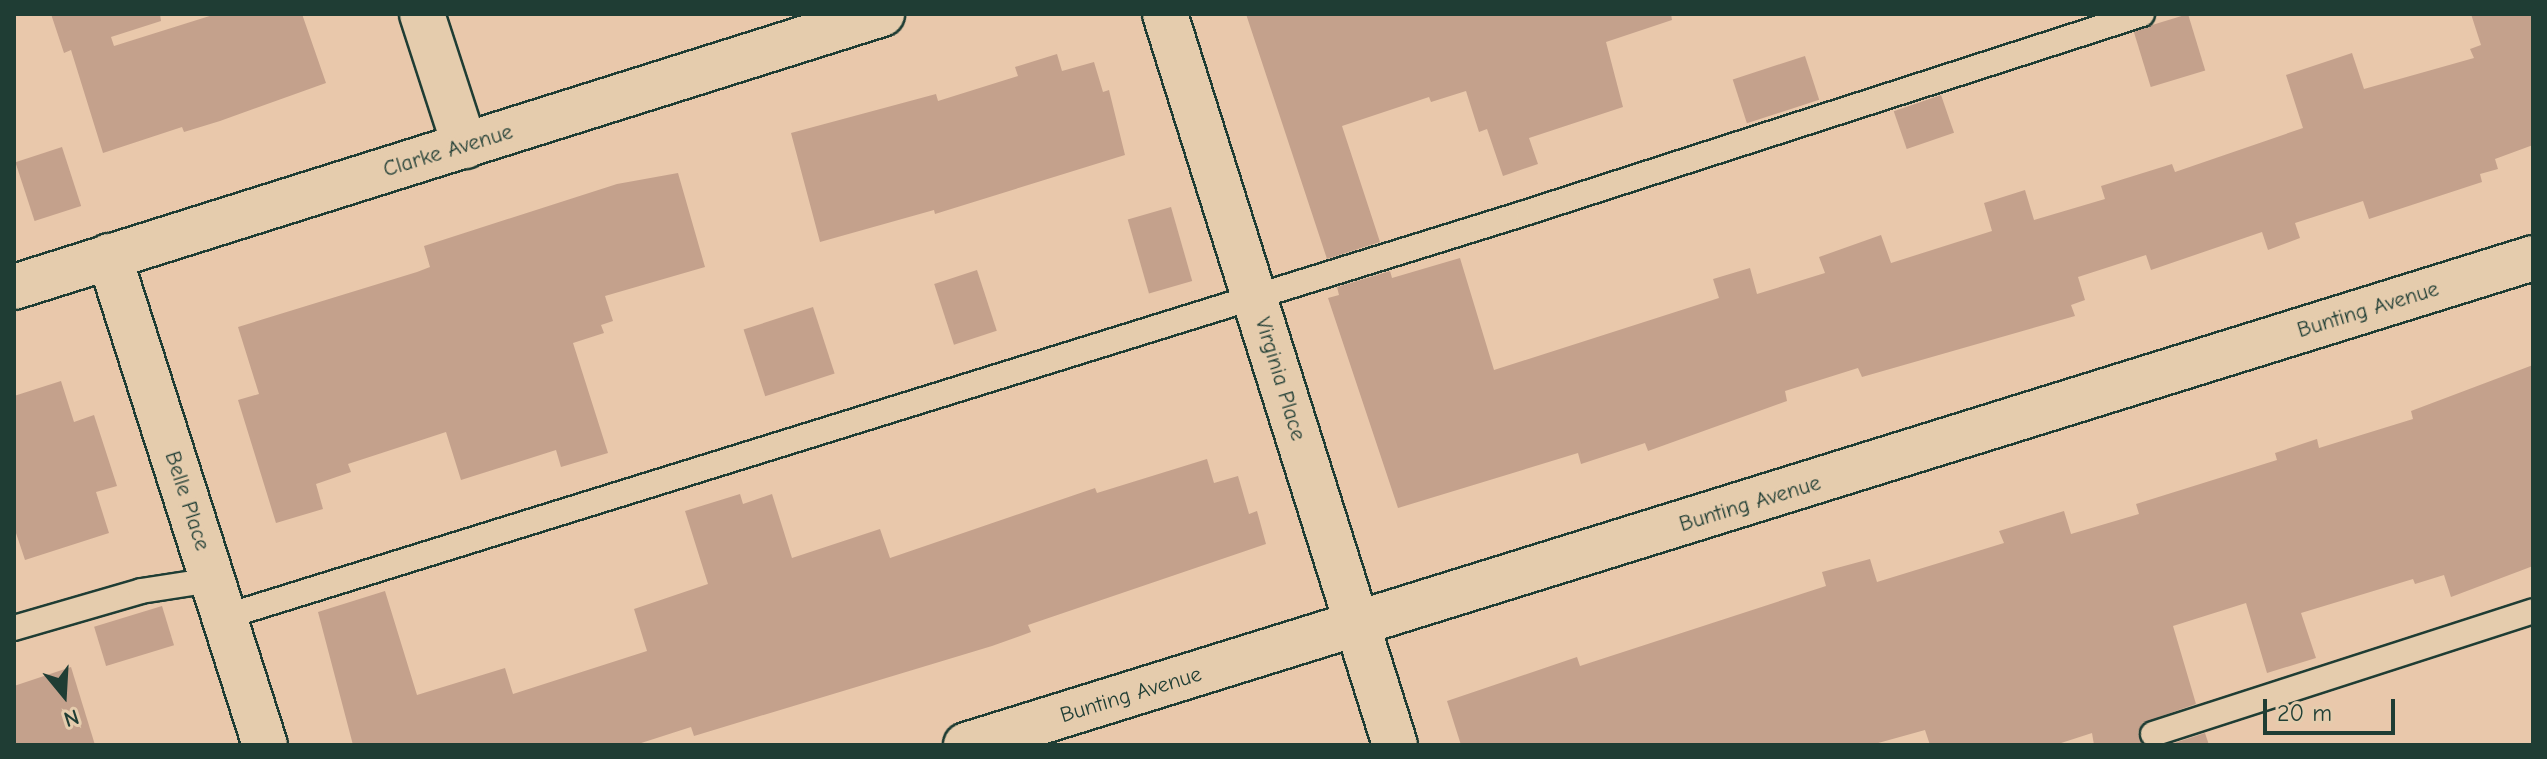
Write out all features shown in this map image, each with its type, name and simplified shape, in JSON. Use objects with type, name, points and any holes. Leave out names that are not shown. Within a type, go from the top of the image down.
[{"type":"street","points":[[422,14],[465,146]]},
{"type":"street","name":"Clarke Avenue","points":[[14,287],[465,146],[795,27],[882,14]]},
{"type":"street","name":"Virginia Place","points":[[1165,14],[1395,745]]},
{"type":"street","name":"Belle Place","points":[[109,256],[265,745]]},
{"type":"street","name":"Bunting Avenue","points":[[966,745],[1358,627],[2533,258]]},
{"type":"lane","points":[[14,628],[141,591],[218,599],[1254,295],[2142,14]]},
{"type":"lane","points":[[2153,734],[2533,611]]},
{"type":"building","points":[[51,14],[160,14],[161,21],[111,37],[114,46],[216,14],[302,14],[326,83],[220,121],[184,132],[182,127],[103,153],[71,50],[64,53]]},
{"type":"building","points":[[1246,14],[1671,14],[1672,20],[1606,42],[1623,107],[1529,138],[1538,164],[1503,176],[1487,129],[1479,132],[1466,91],[1431,102],[1429,97],[1342,126],[1380,242],[1327,259]]},
{"type":"building","points":[[2188,14],[2205,70],[2151,87],[2133,31]]},
{"type":"building","points":[[2471,14],[2533,14],[2533,145],[2495,159],[2498,169],[2480,174],[2482,182],[2369,219],[2363,201],[2295,223],[2300,238],[2268,250],[2262,232],[2151,270],[2146,255],[2078,277],[2085,300],[2071,305],[2075,316],[1862,377],[1858,368],[1785,391],[1787,401],[1648,451],[1645,443],[1581,464],[1578,453],[1398,508],[1328,298],[1339,295],[1337,287],[1390,271],[1392,278],[1460,258],[1494,370],[1719,298],[1713,279],[1750,268],[1757,294],[1825,273],[1819,257],[1881,235],[1891,263],[1992,231],[1984,203],[2025,190],[2034,220],[2105,199],[2101,186],[2172,164],[2175,172],[2303,128],[2286,75],[2352,53],[2364,89],[2474,58],[2470,49],[2481,45]]},
{"type":"building","points":[[1057,54],[1062,71],[1094,62],[1103,92],[1109,90],[1125,155],[935,214],[934,210],[820,242],[791,133],[936,94],[938,101],[1018,76],[1015,67]]},
{"type":"building","points":[[1805,56],[1819,100],[1747,123],[1733,79]]},
{"type":"building","points":[[1941,95],[1954,133],[1907,149],[1894,111]]},
{"type":"building","points":[[62,147],[81,206],[35,221],[15,162]]},
{"type":"building","points":[[678,173],[705,267],[605,296],[613,321],[601,325],[604,333],[573,343],[608,453],[561,467],[556,450],[461,480],[446,432],[348,464],[351,472],[316,484],[323,509],[276,523],[238,400],[259,394],[238,327],[430,267],[424,246],[617,184]]},
{"type":"building","points":[[1171,207],[1192,281],[1149,293],[1128,219]]},
{"type":"building","points":[[977,270],[997,331],[954,345],[934,284]]},
{"type":"building","points":[[813,307],[835,374],[765,396],[744,330]]},
{"type":"building","points":[[2533,365],[2533,566],[2451,597],[2444,575],[2415,584],[2413,579],[2301,613],[2316,658],[2267,673],[2246,603],[2173,626],[2196,704],[2142,723],[2138,732],[2143,745],[2094,745],[2092,733],[2055,745],[1930,745],[1925,730],[1871,745],[1461,745],[1447,701],[1577,657],[1580,666],[1826,586],[1822,572],[1870,559],[1877,582],[2004,543],[1999,531],[2064,511],[2071,534],[2139,514],[2136,504],[2277,460],[2275,453],[2317,439],[2319,448],[2413,419],[2411,411]]},
{"type":"building","points":[[61,381],[74,422],[94,415],[117,486],[96,492],[109,533],[25,560],[14,527],[14,396]]},
{"type":"building","points":[[1207,459],[1214,483],[1238,476],[1249,514],[1257,511],[1266,544],[1028,625],[1031,632],[992,646],[694,736],[691,727],[635,745],[353,745],[318,612],[385,591],[417,695],[505,668],[513,694],[647,651],[634,609],[708,584],[685,511],[740,494],[743,504],[772,494],[792,558],[880,529],[890,558],[1095,488],[1097,493]]},
{"type":"building","points":[[162,606],[174,645],[106,666],[94,627]]},
{"type":"building","points":[[71,667],[95,745],[14,745],[14,686]]},
{"type":"building","points":[[2205,733],[2209,745],[2168,745]]}]
